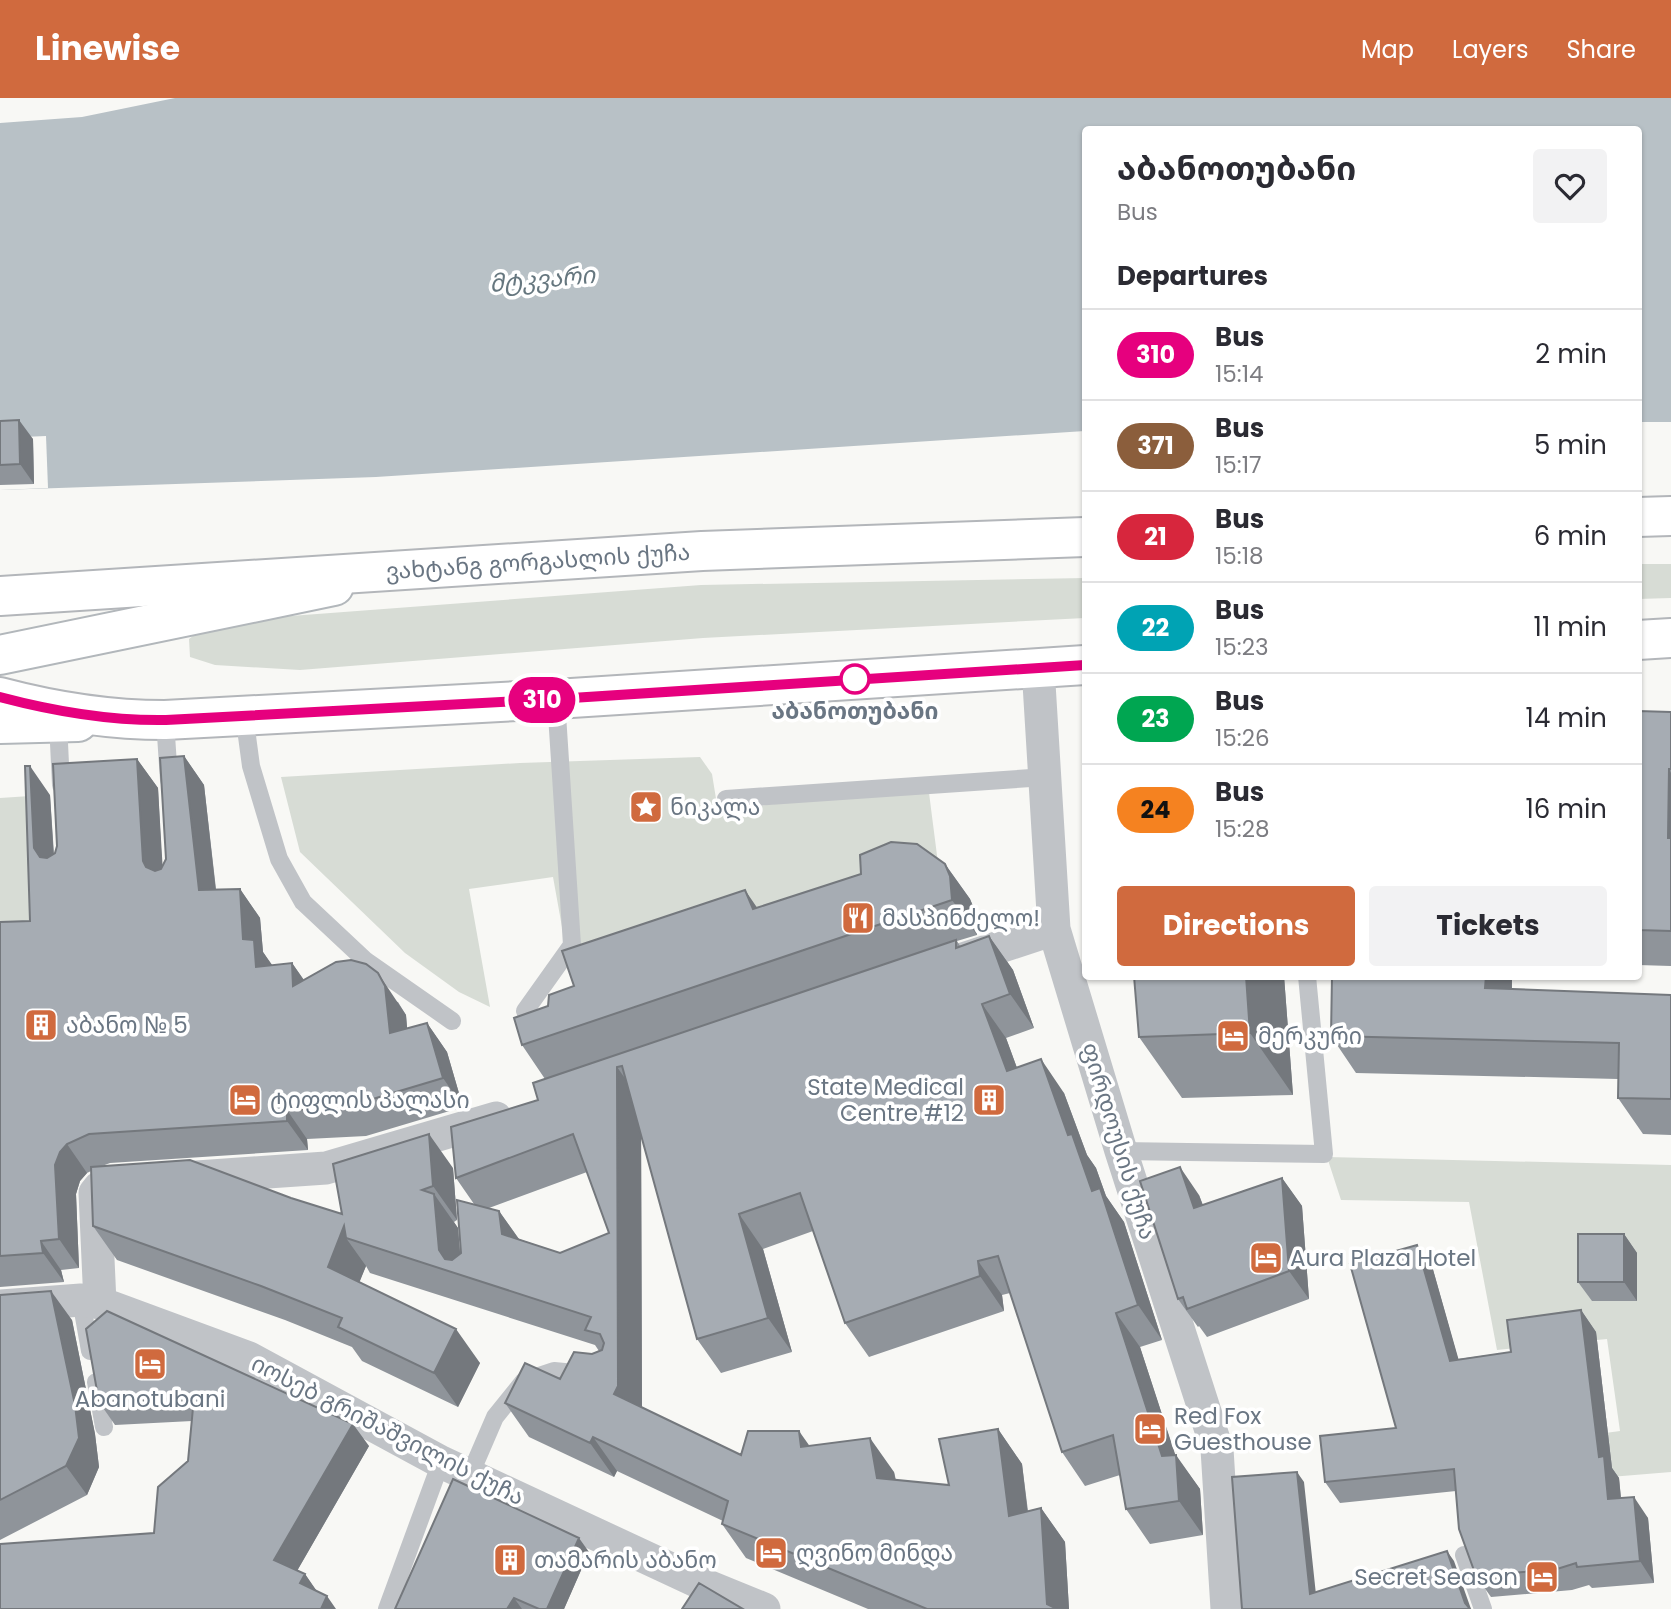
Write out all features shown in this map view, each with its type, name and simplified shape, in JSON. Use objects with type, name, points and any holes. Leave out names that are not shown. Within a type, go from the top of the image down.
[{"type":"main road","points":[[1642,517],[1671,516]]},
{"type":"main road","name":"ვახტანგ გორგასლის ქუჩა","points":[[0,655],[415,570],[702,551],[1082,537]]},
{"type":"main road","points":[[0,596],[415,570]]},
{"type":"main road","points":[[1642,640],[1671,638]]},
{"type":"main road","points":[[0,724],[148,720],[556,699],[1082,665]]},
{"type":"main road","points":[[0,697],[26,704],[148,720]]},
{"type":"street","name":"ფირდოუსის ქუჩა","points":[[1038,667],[1054,929],[1121,1152],[1217,1449],[1227,1609]]},
{"type":"street","points":[[927,971],[1054,929]]},
{"type":"street","points":[[90,1301],[95,1193],[101,1186],[111,1182],[326,1168],[461,1135],[526,1108]]},
{"type":"street","name":"იოსებ გრიშაშვილის ქუჩა","points":[[0,1306],[90,1301],[250,1358],[699,1597],[764,1609]]},
{"type":"lane","points":[[525,1011],[572,945],[556,699]]},
{"type":"lane","points":[[244,714],[251,766],[279,859],[303,902],[366,961],[452,1021]]},
{"type":"lane","points":[[148,720],[170,800]]},
{"type":"lane","points":[[58,722],[63,807]]},
{"type":"lane","points":[[726,799],[1046,777]]},
{"type":"lane","points":[[1121,1152],[1324,1154],[1307,980]]},
{"type":"lane","points":[[90,1301],[104,1427]]},
{"type":"lane","points":[[387,1609],[456,1468],[524,1381],[554,1371],[604,1376]]},
{"type":"lane","points":[[1464,1555],[1483,1609]]},
{"type":"shaded area","points":[[1642,564],[1671,564],[1671,598],[1642,599]]},
{"type":"shaded area","points":[[1082,578],[1082,618],[703,638],[300,670],[215,665],[190,657],[189,639],[211,622],[701,585]]},
{"type":"shaded area","points":[[700,757],[712,774],[718,811],[928,785],[939,871],[779,912],[571,977],[553,877],[469,889],[490,1007],[459,992],[405,953],[300,852],[281,777],[520,763]]},
{"type":"shaded area","points":[[45,795],[50,929],[0,1107],[0,798]]},
{"type":"shaded area","points":[[1327,1157],[1671,1165],[1671,1472],[1537,1483],[1532,1443],[1620,1431],[1607,1339],[1497,1350],[1469,1202],[1341,1200]]},
{"type":"water","name":"მტკვარი","points":[[175,98],[1671,98],[1671,422],[1642,422],[1642,126],[1082,126],[1082,431],[376,477],[0,490],[0,123],[82,117]]},
{"type":"pier","points":[[46,436],[48,488],[0,490],[0,438]]},
{"type":"building","points":[[19,420],[20,464],[0,465],[0,421]]},
{"type":"building","points":[[1642,711],[1671,712],[1668,838],[1671,838],[1671,931],[1642,930]]},
{"type":"building","points":[[184,756],[199,890],[240,889],[243,939],[254,940],[256,967],[292,963],[293,986],[336,962],[351,960],[366,964],[378,973],[385,986],[390,1033],[427,1023],[443,1078],[346,1107],[287,1110],[287,1121],[89,1134],[67,1144],[60,1152],[55,1165],[59,1239],[41,1241],[43,1253],[0,1256],[0,922],[30,921],[25,766],[30,766],[34,848],[40,857],[47,858],[55,853],[57,846],[53,764],[137,759],[143,861],[146,867],[155,871],[161,869],[166,859],[160,758]]},
{"type":"building","points":[[891,842],[917,844],[945,864],[950,876],[952,900],[522,1045],[514,1018],[548,1006],[549,995],[574,986],[562,951],[745,890],[753,909],[861,874],[860,855]]},
{"type":"building","points":[[989,936],[1010,994],[982,1004],[1007,1071],[1041,1059],[1068,1135],[1072,1134],[1092,1191],[1100,1188],[1138,1305],[1116,1313],[1162,1456],[1176,1455],[1179,1501],[1126,1509],[1113,1435],[1062,1452],[998,1256],[978,1261],[980,1276],[845,1323],[800,1193],[739,1214],[768,1318],[697,1339],[622,1066],[617,1067],[618,1386],[614,1394],[741,1455],[748,1431],[799,1431],[801,1447],[870,1438],[877,1478],[949,1485],[939,1439],[998,1429],[1009,1516],[1041,1508],[1047,1604],[1057,1609],[927,1609],[722,1524],[728,1501],[593,1437],[590,1443],[505,1403],[525,1363],[560,1379],[574,1352],[592,1354],[602,1350],[604,1343],[600,1334],[585,1330],[591,1317],[346,1238],[344,1226],[328,1267],[456,1329],[434,1373],[338,1327],[342,1318],[93,1226],[91,1167],[190,1160],[342,1214],[333,1164],[429,1134],[433,1186],[422,1190],[434,1194],[439,1250],[445,1259],[452,1260],[461,1253],[457,1200],[499,1211],[502,1234],[560,1253],[609,1233],[573,1134],[456,1178],[451,1127],[538,1100],[533,1083],[956,940],[956,948]]},
{"type":"building","points":[[1134,980],[1246,980],[1250,1033],[1139,1037]]},
{"type":"building","points":[[1332,980],[1486,980],[1485,988],[1671,995],[1671,1099],[1618,1098],[1619,1043],[1331,1036]]},
{"type":"building","points":[[1180,1167],[1194,1208],[1282,1178],[1289,1271],[1187,1309],[1183,1297],[1178,1299],[1140,1181]]},
{"type":"building","points":[[1578,1234],[1624,1234],[1624,1282],[1578,1282]]},
{"type":"building","points":[[1417,1245],[1450,1361],[1511,1352],[1507,1320],[1581,1310],[1599,1457],[1604,1456],[1608,1499],[1634,1497],[1640,1561],[1577,1567],[1576,1563],[1557,1569],[1476,1576],[1459,1529],[1454,1469],[1325,1482],[1320,1436],[1396,1428],[1350,1264]]},
{"type":"building","points":[[51,1291],[75,1405],[79,1438],[66,1466],[0,1500],[0,1295]]},
{"type":"building","points":[[107,1311],[353,1424],[274,1560],[305,1574],[300,1583],[327,1596],[321,1609],[0,1609],[0,1544],[154,1533],[158,1487],[188,1461],[194,1397],[99,1402],[86,1329]]},
{"type":"building","points":[[1297,1472],[1310,1594],[1447,1551],[1465,1603],[1470,1609],[1242,1609],[1232,1477]]},
{"type":"building","name":"თამარის აბანო","points":[[453,1479],[579,1538],[547,1609],[539,1609],[514,1598],[507,1609],[395,1609]]},
{"type":"building","points":[[699,1583],[743,1609],[682,1609]]},
{"type":"bus line","name":"310","points":[[0,697],[26,704],[131,720],[166,720],[556,699],[1082,665]]},
{"type":"place","name":"აბანოთუბანი","points":[[855,679]]},
{"type":"place","name":"ნიკალა","points":[[646,807]]},
{"type":"place","name":"მასპინძელო!","points":[[858,918]]},
{"type":"place","name":"აბანო № 5","points":[[41,1025]]},
{"type":"place","name":"მერკური","points":[[1233,1036]]},
{"type":"place","name":"ტიფლის პალასი","points":[[245,1100]]},
{"type":"place","name":"State Medical Centre #12","points":[[989,1100]]},
{"type":"place","name":"Aura Plaza Hotel","points":[[1266,1258]]},
{"type":"place","name":"Abanotubani","points":[[150,1364]]},
{"type":"place","name":"Red Fox Guesthouse","points":[[1150,1429]]},
{"type":"place","name":"ღვინო მინდა","points":[[771,1553]]},
{"type":"place","name":"თამარის აბანო","points":[[510,1560]]},
{"type":"place","name":"Secret Season","points":[[1542,1577]]}]
